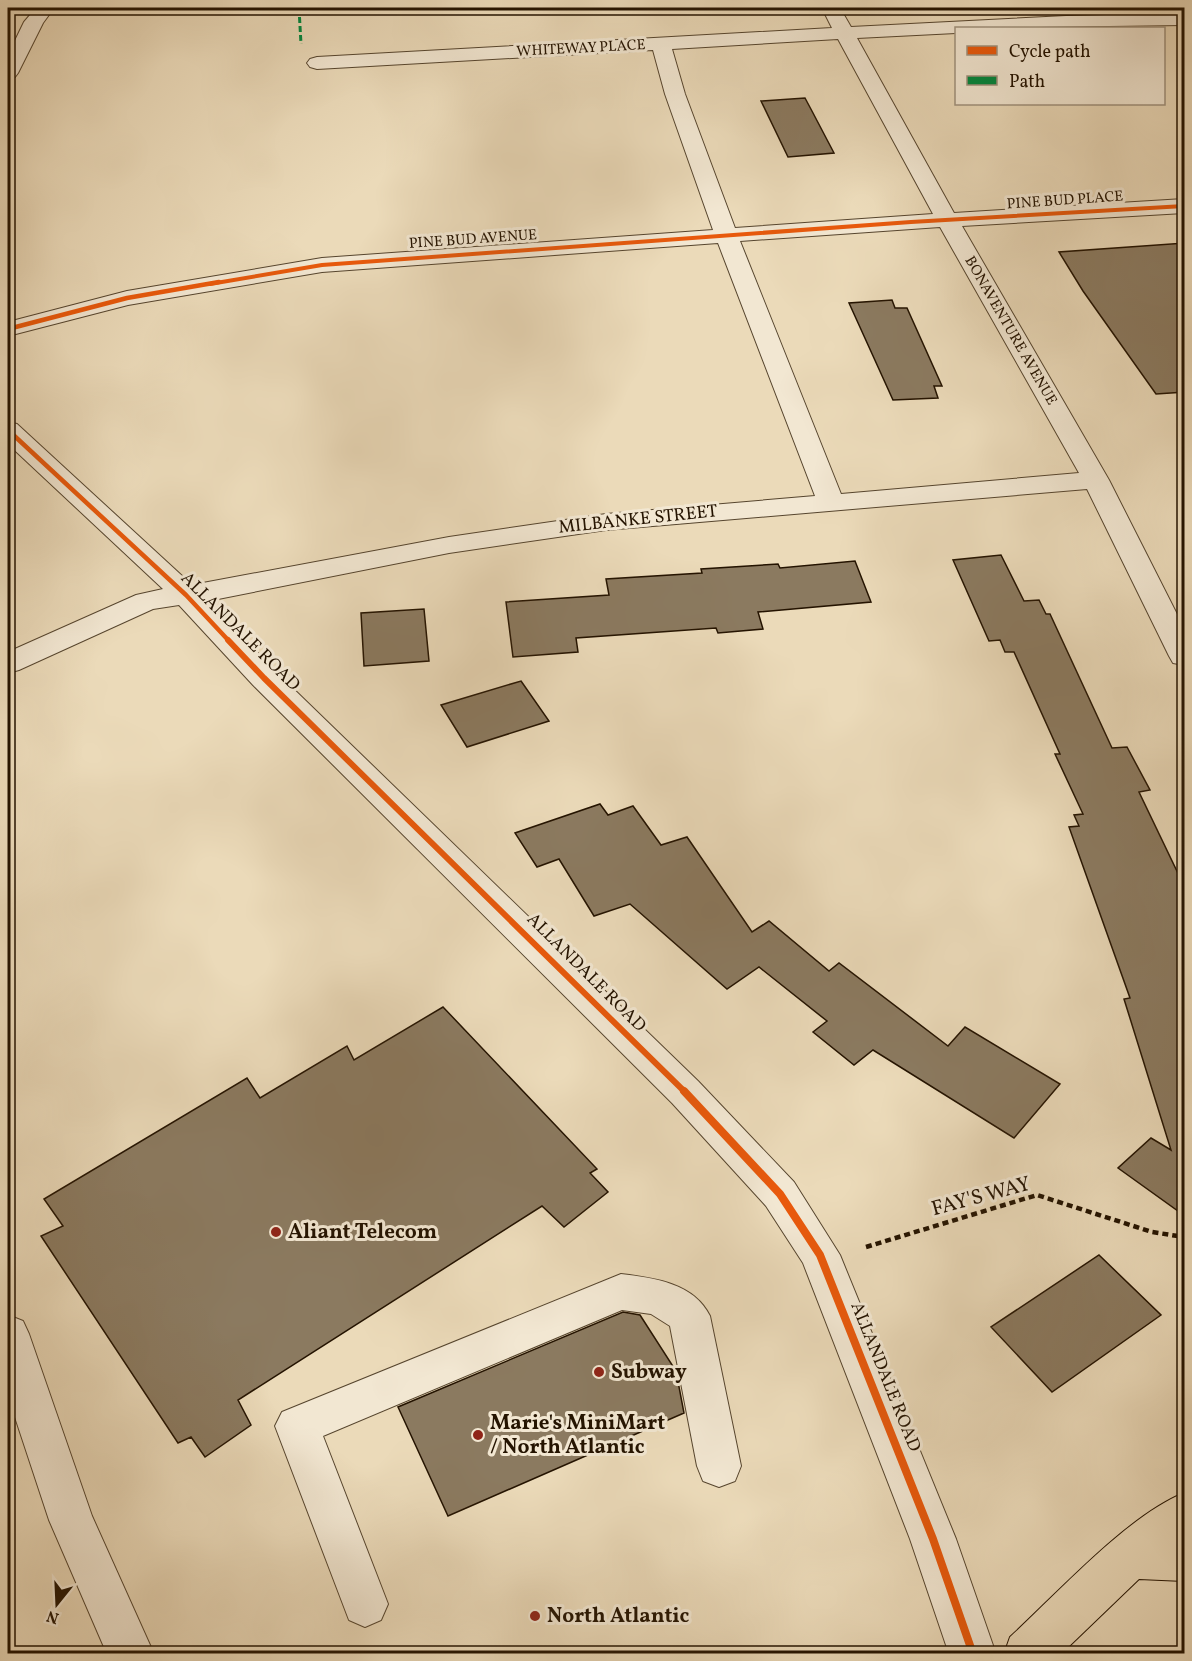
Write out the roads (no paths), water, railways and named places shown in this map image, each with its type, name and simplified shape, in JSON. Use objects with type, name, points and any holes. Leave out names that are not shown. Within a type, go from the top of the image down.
[{"type":"main road","points":[[1027,1653],[1130,1556],[1185,1515]]},
{"type":"main road","points":[[1130,1556],[1185,1559]]},
{"type":"street","points":[[8,73],[34,22],[45,8]]},
{"type":"street","name":"BONAVENTURE AVENUE","points":[[831,8],[947,220],[1096,480],[1185,656]]},
{"type":"street","name":"WHITEWAY PLACE","points":[[960,27],[1076,21],[1185,19]]},
{"type":"street","name":"WHITEWAY PLACE","points":[[317,63],[955,27]]},
{"type":"street","points":[[662,45],[675,94],[726,235],[831,502]]},
{"type":"street","name":"PINE BUD PLACE","points":[[947,220],[1185,206]]},
{"type":"street","name":"PINE BUD AVENUE","points":[[8,329],[127,298],[322,265],[947,220]]},
{"type":"street","name":"ALLANDALE ROAD","points":[[8,430],[186,595],[264,678],[685,1092],[780,1194],[820,1255],[933,1539],[973,1653]]},
{"type":"street","name":"MILBANKE STREET","points":[[8,663],[146,600],[257,583],[353,562],[557,528],[1096,480]]},
{"type":"street","points":[[365,1604],[297,1426],[621,1292],[659,1296],[689,1316],[719,1466]]},
{"type":"street","points":[[8,1334],[71,1520],[132,1653]]},
{"type":"place","name":"Aliant Telecom","points":[[276,1232]]},
{"type":"place","name":"Subway","points":[[599,1372]]},
{"type":"place","name":"Marie's MiniMart / North Atlantic","points":[[478,1435]]},
{"type":"place","name":"North Atlantic","points":[[535,1616]]}]
